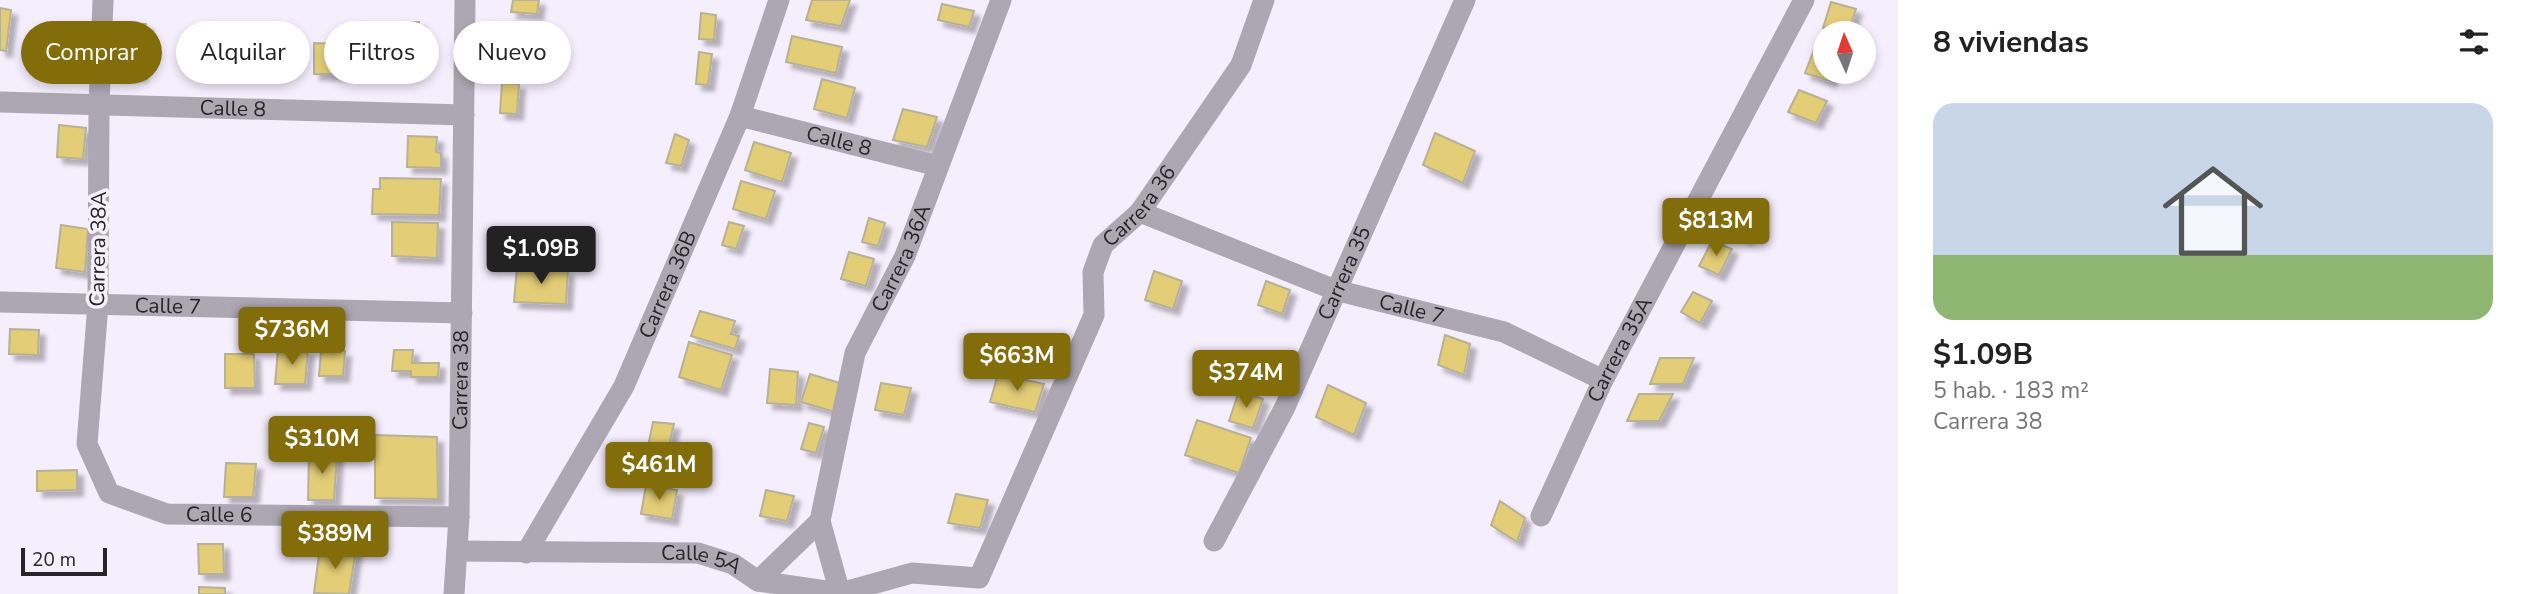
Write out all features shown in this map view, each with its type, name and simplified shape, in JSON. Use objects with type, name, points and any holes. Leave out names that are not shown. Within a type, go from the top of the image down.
[{"type":"street","name":"Carrera 38A","points":[[103,0],[99,105],[99,304],[87,444],[109,493]]},
{"type":"street","name":"Carrera 38","points":[[454,594],[459,517],[465,0]]},
{"type":"street","name":"Carrera 36B","points":[[526,552],[624,386],[740,116],[779,0]]},
{"type":"street","name":"Carrera 36A","points":[[840,593],[820,521],[855,353],[905,256],[1001,0]]},
{"type":"street","name":"Carrera 36","points":[[979,578],[1094,315],[1093,272],[1103,245],[1140,212],[1241,65],[1264,0]]},
{"type":"street","name":"Carrera 35","points":[[1214,541],[1285,407],[1465,0]]},
{"type":"street","name":"Carrera 35A","points":[[1541,516],[1603,380],[1804,0]]},
{"type":"street","name":"Calle 8","points":[[0,102],[464,115]]},
{"type":"street","name":"Calle 8","points":[[740,116],[938,166]]},
{"type":"street","name":"Calle 7","points":[[1140,212],[1335,290],[1504,332],[1603,380]]},
{"type":"street","name":"Calle 7","points":[[0,302],[462,313]]},
{"type":"street","name":"Calle 6","points":[[109,493],[167,514],[459,517]]},
{"type":"street","points":[[758,581],[820,521]]},
{"type":"street","name":"Calle 5A","points":[[457,551],[698,553],[733,564],[758,581],[840,593],[912,573],[979,578]]},
{"type":"building","points":[[513,0],[539,0],[537,14],[511,12]]},
{"type":"building","points":[[812,0],[850,0],[841,26],[806,20]]},
{"type":"building","points":[[1831,2],[1856,9],[1852,21],[1825,21]]},
{"type":"building","points":[[942,4],[974,11],[969,27],[938,20]]},
{"type":"building","points":[[0,8],[11,10],[6,51],[0,50]]},
{"type":"building","points":[[701,13],[716,15],[714,40],[699,39]]},
{"type":"building","points":[[792,36],[842,47],[836,73],[786,62]]},
{"type":"building","points":[[314,43],[324,43],[324,74],[314,74]]},
{"type":"building","points":[[699,52],[712,54],[708,85],[696,84]]},
{"type":"building","points":[[1813,53],[1813,76],[1805,73]]},
{"type":"building","points":[[822,79],[855,88],[847,118],[814,109]]},
{"type":"building","points":[[502,84],[519,84],[517,114],[500,113]]},
{"type":"building","points":[[1799,90],[1827,101],[1816,123],[1788,112]]},
{"type":"building","points":[[903,109],[937,117],[927,147],[893,140]]},
{"type":"building","points":[[59,125],[86,128],[83,159],[57,157]]},
{"type":"building","points":[[1435,133],[1475,151],[1463,183],[1423,165]]},
{"type":"building","points":[[675,134],[689,140],[681,166],[666,163]]},
{"type":"building","points":[[408,136],[437,137],[436,152],[441,153],[441,168],[407,167]]},
{"type":"building","points":[[754,142],[791,153],[782,182],[745,170]]},
{"type":"building","points":[[380,178],[441,179],[439,215],[372,214],[373,189],[380,189]]},
{"type":"building","points":[[741,181],[775,191],[766,219],[733,209]]},
{"type":"building","points":[[1731,203],[1759,216],[1746,239],[1719,224]]},
{"type":"building","points":[[869,218],[885,223],[878,246],[862,242]]},
{"type":"building","points":[[392,222],[438,223],[437,258],[392,256]]},
{"type":"building","points":[[729,222],[744,226],[736,249],[722,245]]},
{"type":"building","points":[[61,225],[88,229],[85,272],[56,268]]},
{"type":"building","points":[[1712,241],[1732,249],[1719,275],[1699,266]]},
{"type":"building","points":[[849,252],[874,259],[866,286],[841,279]]},
{"type":"building","points":[[517,267],[568,270],[566,304],[514,302]]},
{"type":"building","points":[[1154,271],[1182,281],[1173,309],[1145,300]]},
{"type":"building","points":[[1266,281],[1290,290],[1282,314],[1258,305]]},
{"type":"building","points":[[1693,292],[1712,301],[1700,323],[1681,312]]},
{"type":"building","points":[[700,311],[735,321],[731,334],[739,336],[735,349],[691,336]]},
{"type":"building","points":[[10,329],[39,330],[38,355],[9,354]]},
{"type":"building","points":[[1445,335],[1470,344],[1464,375],[1438,365]]},
{"type":"building","points":[[689,342],[732,355],[721,390],[679,377]]},
{"type":"building","points":[[278,350],[308,350],[305,384],[275,384]]},
{"type":"building","points":[[394,350],[413,350],[412,363],[439,363],[438,377],[411,377],[411,371],[392,371]]},
{"type":"building","points":[[321,351],[345,351],[343,376],[319,376]]},
{"type":"building","points":[[225,354],[254,354],[255,388],[225,388]]},
{"type":"building","points":[[1660,358],[1694,358],[1683,384],[1650,384]]},
{"type":"building","points":[[770,369],[798,372],[796,405],[767,403]]},
{"type":"building","points":[[810,374],[843,384],[835,412],[801,402]]},
{"type":"building","points":[[998,374],[1044,384],[1035,412],[990,402]]},
{"type":"building","points":[[881,383],[911,388],[904,415],[875,410]]},
{"type":"building","points":[[1328,385],[1366,403],[1354,435],[1316,417]]},
{"type":"building","points":[[1239,391],[1263,399],[1253,428],[1229,421]]},
{"type":"building","points":[[1639,394],[1673,394],[1659,421],[1627,421]]},
{"type":"building","points":[[1197,420],[1251,438],[1239,473],[1185,455]]},
{"type":"building","points":[[653,422],[674,424],[667,453],[647,451]]},
{"type":"building","points":[[809,423],[824,427],[816,453],[801,449]]},
{"type":"building","points":[[375,435],[437,437],[438,499],[375,498]]},
{"type":"building","points":[[309,453],[337,453],[334,500],[308,500]]},
{"type":"building","points":[[226,463],[256,464],[253,497],[224,497]]},
{"type":"building","points":[[77,470],[77,490],[37,491],[37,471]]},
{"type":"building","points":[[646,485],[677,490],[672,519],[641,514]]},
{"type":"building","points":[[766,490],[794,496],[787,521],[760,516]]},
{"type":"building","points":[[956,494],[988,500],[980,528],[948,523]]},
{"type":"building","points":[[1500,501],[1525,518],[1517,542],[1491,525]]},
{"type":"building","points":[[198,544],[223,544],[224,574],[199,574]]},
{"type":"building","points":[[320,547],[356,549],[349,594],[314,593]]},
{"type":"building","points":[[199,587],[225,588],[225,594],[199,594]]}]
